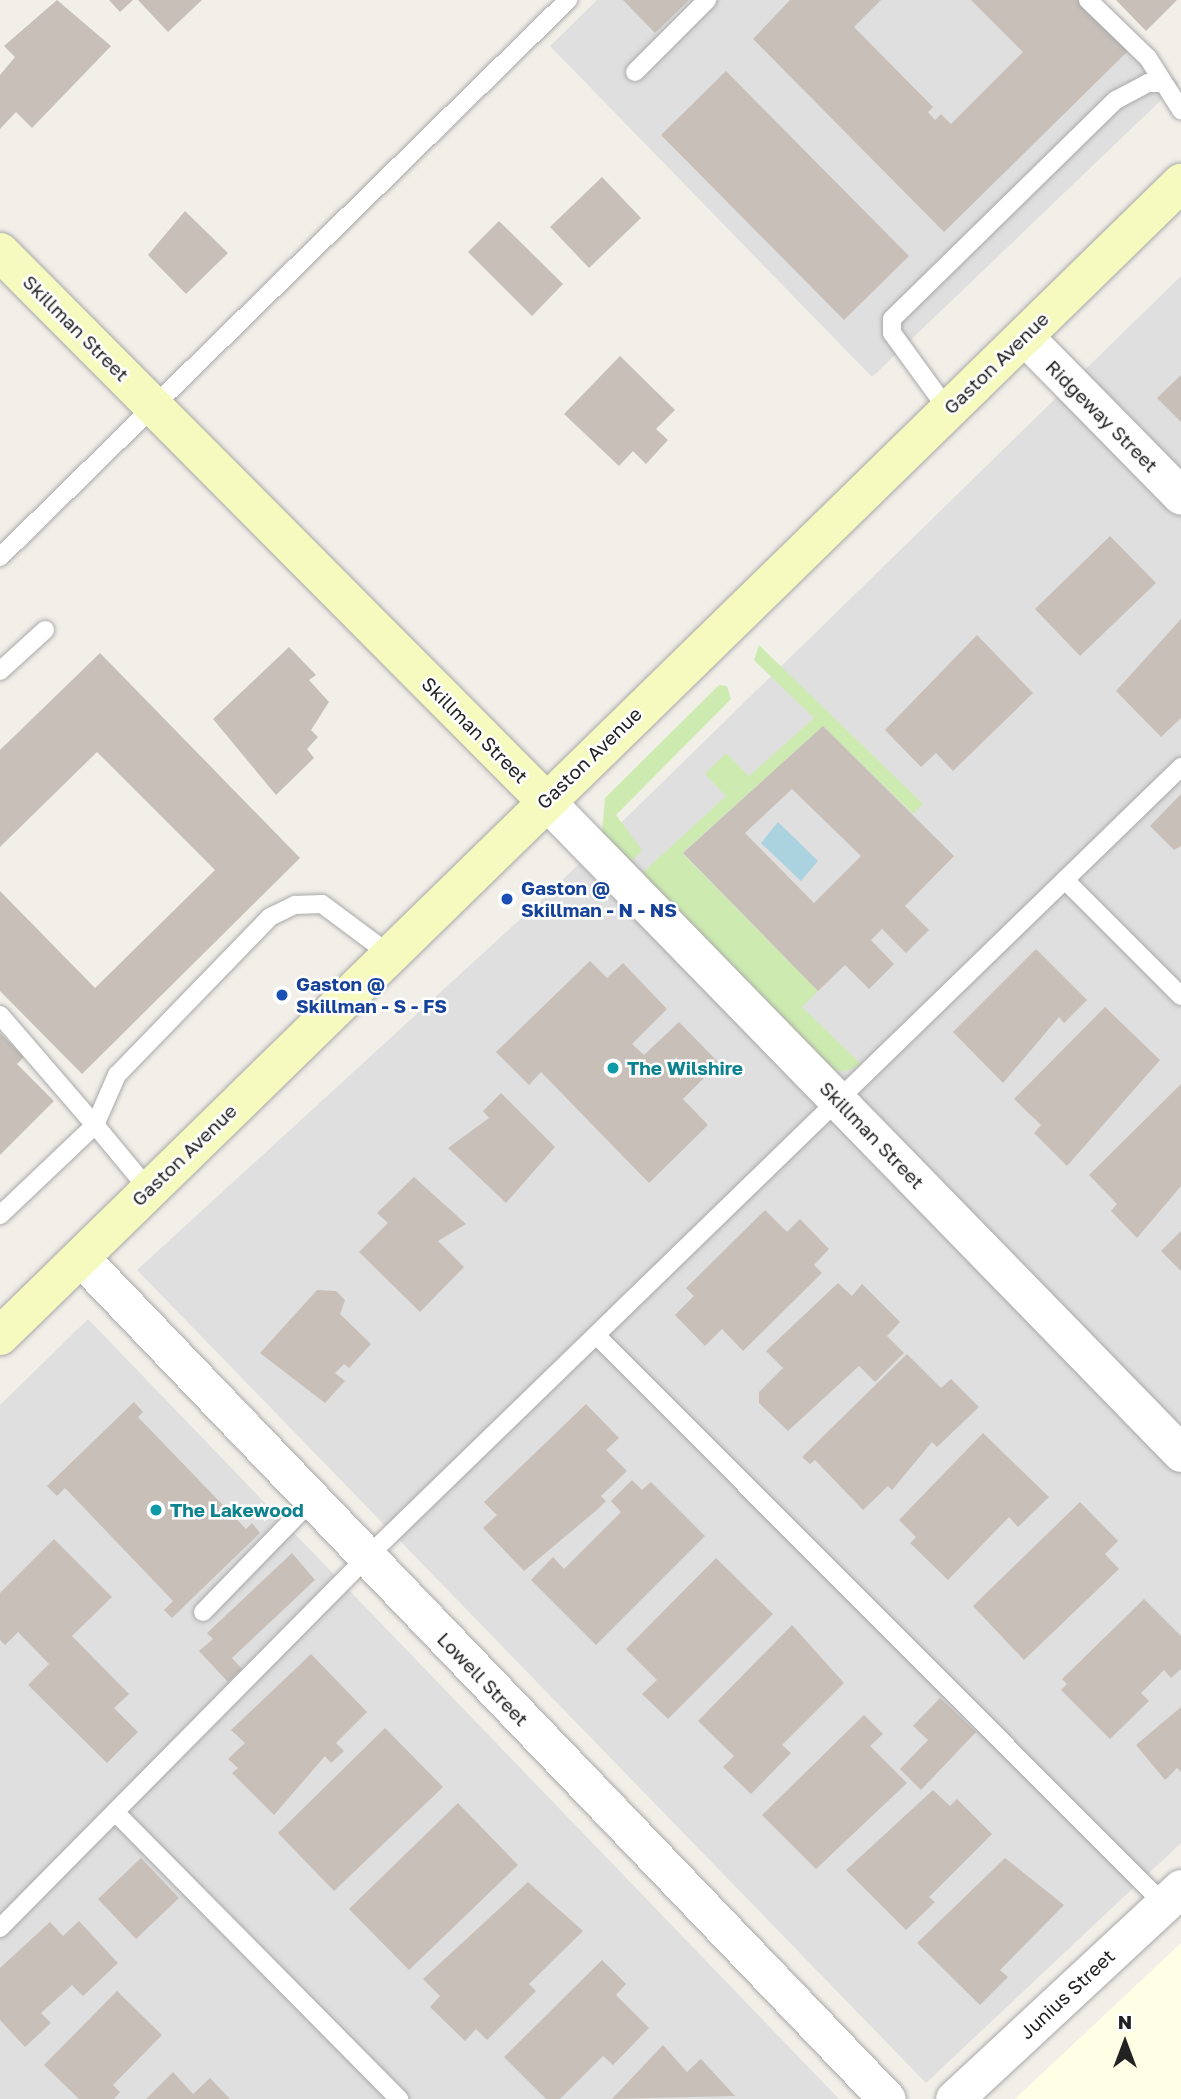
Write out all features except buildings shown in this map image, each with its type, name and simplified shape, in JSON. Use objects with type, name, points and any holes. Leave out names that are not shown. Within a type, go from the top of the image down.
[{"type":"main road","name":"Gaston Avenue","points":[[0,1336],[1181,183]]},
{"type":"main road","name":"Skillman Street","points":[[0,252],[546,801]]},
{"type":"street","name":"Ridgeway Street","points":[[1024,336],[1181,496]]},
{"type":"street","name":"Skillman Street","points":[[546,801],[1181,1453]]},
{"type":"street","name":"Lowell Street","points":[[80,1257],[887,2099]]},
{"type":"street","name":"Junius Street","points":[[954,2099],[1172,1896]]},
{"type":"lane","points":[[0,557],[568,0]]},
{"type":"lane","points":[[635,72],[707,0]]},
{"type":"lane","points":[[1088,0],[1148,58],[1181,110]]},
{"type":"lane","points":[[948,410],[892,334],[892,319],[1116,100],[1148,83],[1163,83]]},
{"type":"lane","points":[[0,671],[45,630]]},
{"type":"lane","points":[[0,1928],[118,1815],[366,1558],[598,1337],[1181,767]]},
{"type":"lane","points":[[1065,880],[1181,996]]},
{"type":"lane","points":[[0,1215],[95,1125],[117,1075],[270,917],[295,905],[322,904],[389,954]]},
{"type":"lane","points":[[0,1014],[149,1190]]},
{"type":"lane","points":[[598,1337],[1172,1896]]},
{"type":"lane","points":[[203,1612],[312,1500]]},
{"type":"lane","points":[[118,1815],[399,2099]]},
{"type":"shaded area","points":[[597,0],[1095,0],[1179,83],[872,377],[550,46]]},
{"type":"shaded area","points":[[1181,276],[1181,1843],[926,2083],[137,1270],[551,891]]},
{"type":"shaded area","points":[[88,1319],[839,2099],[0,2099],[0,1405]]},
{"type":"shaded area","points":[[1181,1943],[1181,2099],[1015,2099]]},
{"type":"green space","points":[[759,645],[923,804],[913,814],[823,726],[682,853],[818,991],[802,1007],[861,1064],[847,1071],[833,1070],[640,875],[726,796],[705,774],[726,753],[749,776],[814,718],[754,660]]},
{"type":"green space","points":[[719,685],[727,686],[731,699],[616,815],[642,850],[630,863],[602,832],[605,798]]},
{"type":"water","points":[[778,822],[818,861],[801,881],[761,843]]},
{"type":"place","name":"Gaston @ Skillman - N - NS","points":[[507,899]]},
{"type":"place","name":"Gaston @ Skillman - S - FS","points":[[282,995]]},
{"type":"place","name":"The Wilshire","points":[[613,1068]]},
{"type":"place","name":"The Lakewood","points":[[156,1510]]}]
